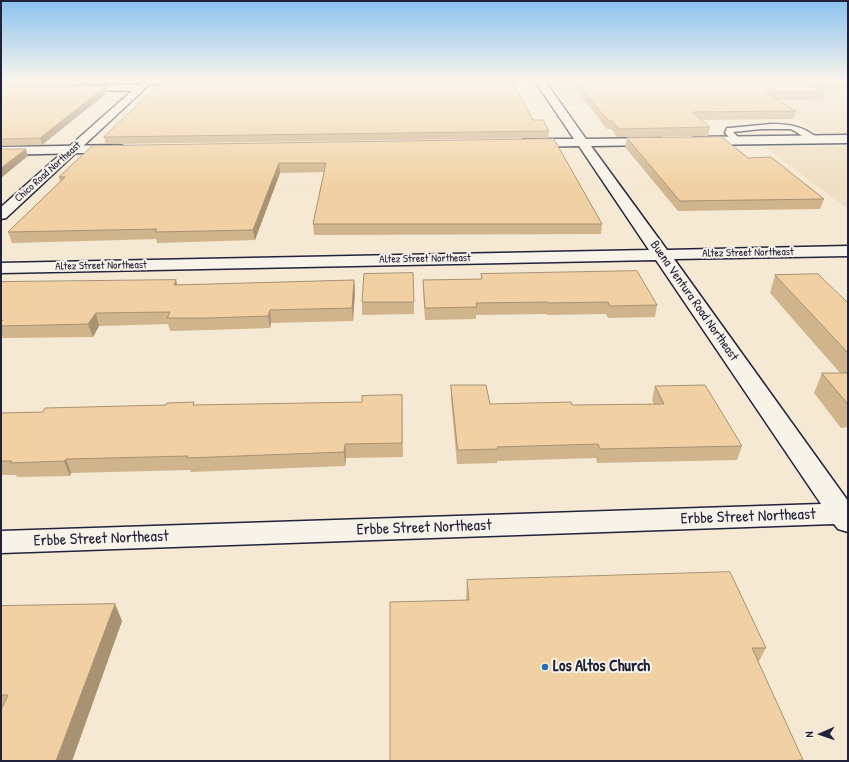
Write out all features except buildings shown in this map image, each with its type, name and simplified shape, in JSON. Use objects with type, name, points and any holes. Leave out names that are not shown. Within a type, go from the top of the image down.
[{"type":"street","name":"Chico Road Northeast","points":[[1,215],[108,117]]},
{"type":"street","name":"Buena Ventura Road Northeast","points":[[566,117],[846,516]]},
{"type":"street","points":[[683,141],[848,139]]},
{"type":"street","points":[[513,143],[668,141]]},
{"type":"street","points":[[1,151],[134,149]]},
{"type":"street","name":"Altez Street Northeast","points":[[1,268],[848,250]]},
{"type":"street","name":"Erbbe Street Northeast","points":[[1,542],[846,516]]},
{"type":"shaded area","points":[[792,117],[848,117],[848,135],[822,136]]},
{"type":"shaded area","points":[[848,146],[848,209],[765,147]]},
{"type":"place","name":"Los Altos Church","points":[[545,667]]}]
